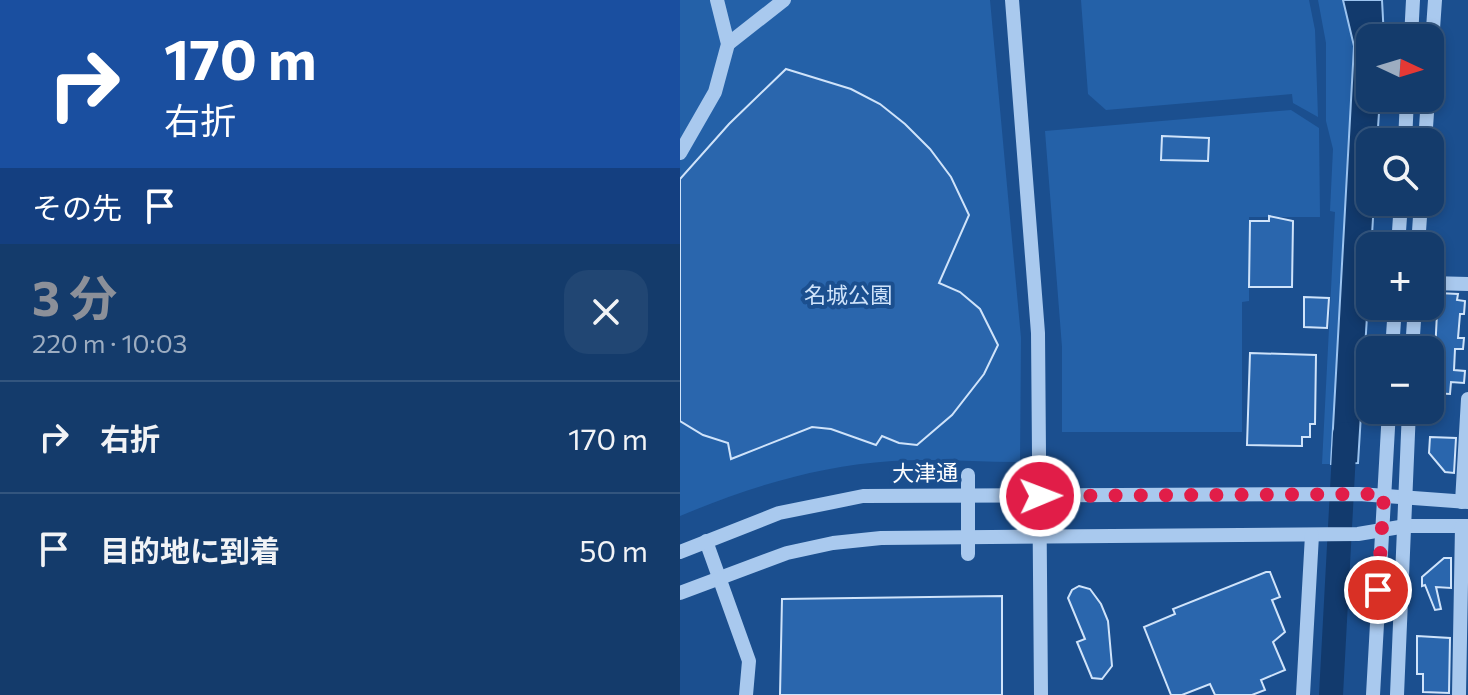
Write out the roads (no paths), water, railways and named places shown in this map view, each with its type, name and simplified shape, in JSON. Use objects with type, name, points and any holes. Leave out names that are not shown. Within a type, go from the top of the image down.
[{"type":"street","points":[[680,153],[715,92],[728,44],[717,0]]},
{"type":"street","points":[[1012,0],[1035,270],[1041,695]]},
{"type":"street","points":[[1412,24],[1413,0]]},
{"type":"street","points":[[1433,24],[1435,0]]},
{"type":"street","points":[[728,44],[776,1]]},
{"type":"street","points":[[1444,283],[1468,284]]},
{"type":"street","points":[[1465,502],[1468,399]]},
{"type":"street","points":[[1373,695],[1388,424]]},
{"type":"street","points":[[1397,695],[1408,424]]},
{"type":"street","points":[[968,475],[968,554]]},
{"type":"street","name":"大津通","points":[[680,552],[779,513],[863,496],[935,493],[1040,496],[1384,494],[1465,502]]},
{"type":"street","points":[[680,593],[787,553],[833,543],[937,537],[1040,539],[1355,534],[1406,526],[1465,526],[1459,695]]},
{"type":"street","points":[[1303,695],[1317,535]]},
{"type":"street","points":[[706,541],[749,661],[746,695]]},
{"type":"waterway","points":[[1331,695],[1345,434]]},
{"type":"park label","name":"名城公園","points":[[848,295]]}]
